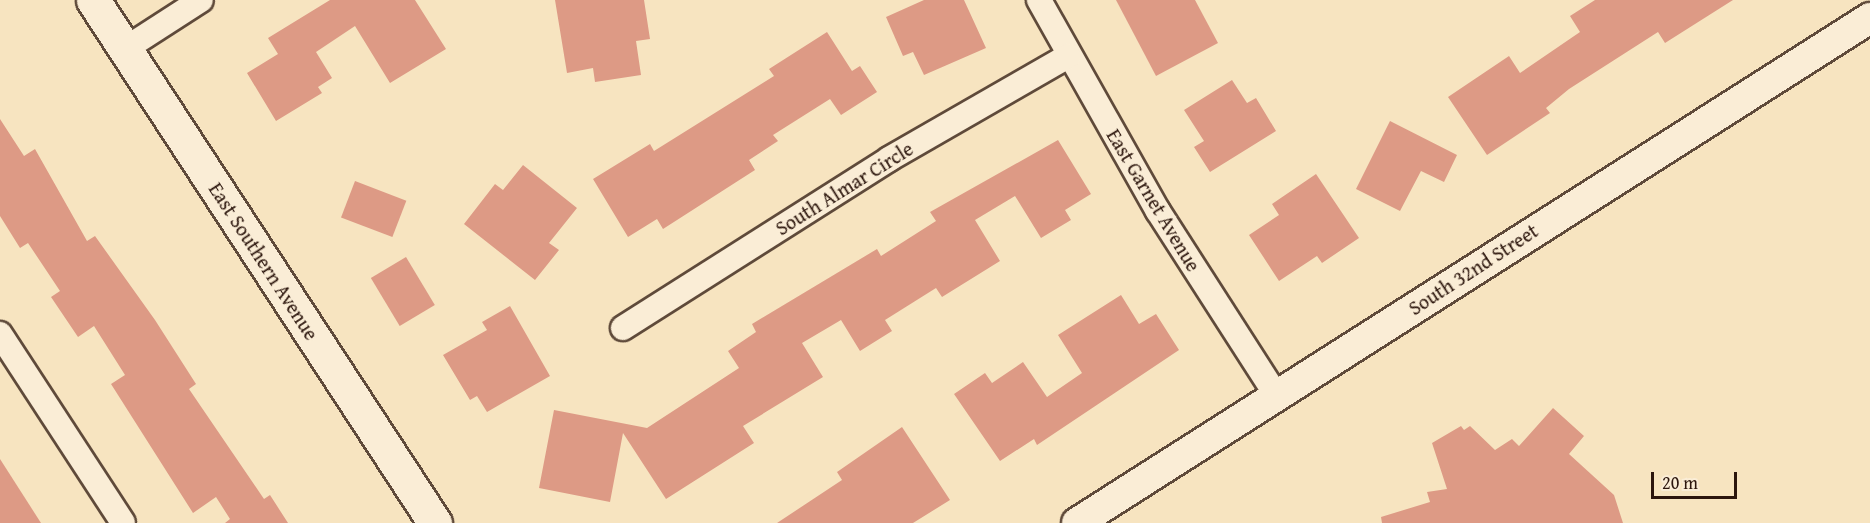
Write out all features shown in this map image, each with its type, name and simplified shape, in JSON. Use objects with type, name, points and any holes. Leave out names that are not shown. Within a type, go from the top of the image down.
[{"type":"main road","name":"East Southern Avenue","points":[[93,0],[435,523]]},
{"type":"street","points":[[125,49],[201,0]]},
{"type":"street","name":"East Garnet Avenue","points":[[1039,0],[1068,56],[1158,211],[1276,395]]},
{"type":"street","name":"South 32nd Street","points":[[1077,523],[1870,18]]},
{"type":"street","name":"South Almar Circle","points":[[623,328],[888,159],[1068,56]]},
{"type":"street","points":[[0,334],[123,523]]},
{"type":"building","points":[[330,0],[415,0],[446,49],[390,83],[355,26],[316,52],[332,78],[318,87],[322,93],[276,121],[247,73],[278,54],[268,38]]},
{"type":"building","points":[[555,0],[644,0],[650,39],[636,41],[641,75],[595,82],[593,68],[567,73]]},
{"type":"building","points":[[924,0],[964,0],[986,48],[924,75],[913,52],[903,56],[886,17]]},
{"type":"building","points":[[1116,0],[1195,0],[1218,43],[1156,76]]},
{"type":"building","points":[[1595,0],[1733,0],[1665,43],[1658,32],[1569,89],[1546,108],[1550,113],[1487,155],[1448,97],[1509,56],[1520,73],[1580,32],[1570,16]]},
{"type":"building","points":[[827,32],[852,71],[860,66],[877,92],[841,115],[830,99],[773,135],[778,141],[749,160],[755,170],[663,229],[657,219],[628,237],[593,179],[650,144],[654,151],[774,76],[769,69]]},
{"type":"building","points":[[1232,80],[1247,103],[1256,98],[1276,131],[1210,172],[1194,147],[1204,141],[1184,110]]},
{"type":"building","points":[[0,119],[24,156],[35,149],[87,241],[95,236],[155,320],[196,384],[189,389],[264,499],[270,495],[288,523],[225,523],[230,519],[216,497],[193,513],[111,384],[125,375],[94,326],[78,337],[51,297],[60,291],[28,243],[20,248],[0,216]]},
{"type":"building","points":[[1390,121],[1457,155],[1444,182],[1421,171],[1400,211],[1356,189]]},
{"type":"building","points":[[1058,140],[1091,194],[1065,210],[1071,220],[1041,238],[1015,196],[975,220],[1000,261],[942,297],[936,288],[885,320],[892,331],[860,351],[841,320],[802,343],[823,377],[743,426],[754,443],[666,499],[623,433],[610,502],[539,488],[554,410],[647,428],[739,368],[728,351],[756,332],[752,324],[877,249],[881,256],[936,221],[930,212]]},
{"type":"building","points":[[523,165],[577,208],[549,243],[559,250],[535,280],[464,224],[495,184],[503,190]]},
{"type":"building","points":[[1316,174],[1359,238],[1322,263],[1317,256],[1279,281],[1249,235],[1279,215],[1272,204]]},
{"type":"building","points":[[355,181],[406,201],[392,237],[341,217]]},
{"type":"building","points":[[406,257],[435,305],[400,326],[371,278]]},
{"type":"building","points":[[1121,295],[1139,324],[1156,314],[1179,350],[1037,445],[1034,439],[1000,461],[954,394],[985,373],[992,383],[1023,362],[1047,397],[1082,373],[1058,335]]},
{"type":"building","points":[[510,306],[550,376],[487,412],[477,396],[470,400],[443,355],[487,330],[482,322]]},
{"type":"building","points":[[1553,408],[1584,436],[1569,454],[1614,495],[1623,523],[1382,523],[1381,517],[1430,502],[1427,492],[1447,489],[1432,443],[1461,426],[1464,430],[1470,426],[1495,450],[1512,439],[1519,446]]},
{"type":"building","points":[[902,427],[950,500],[913,523],[777,523],[842,480],[837,472]]},
{"type":"building","points":[[0,459],[41,523],[0,523]]}]
